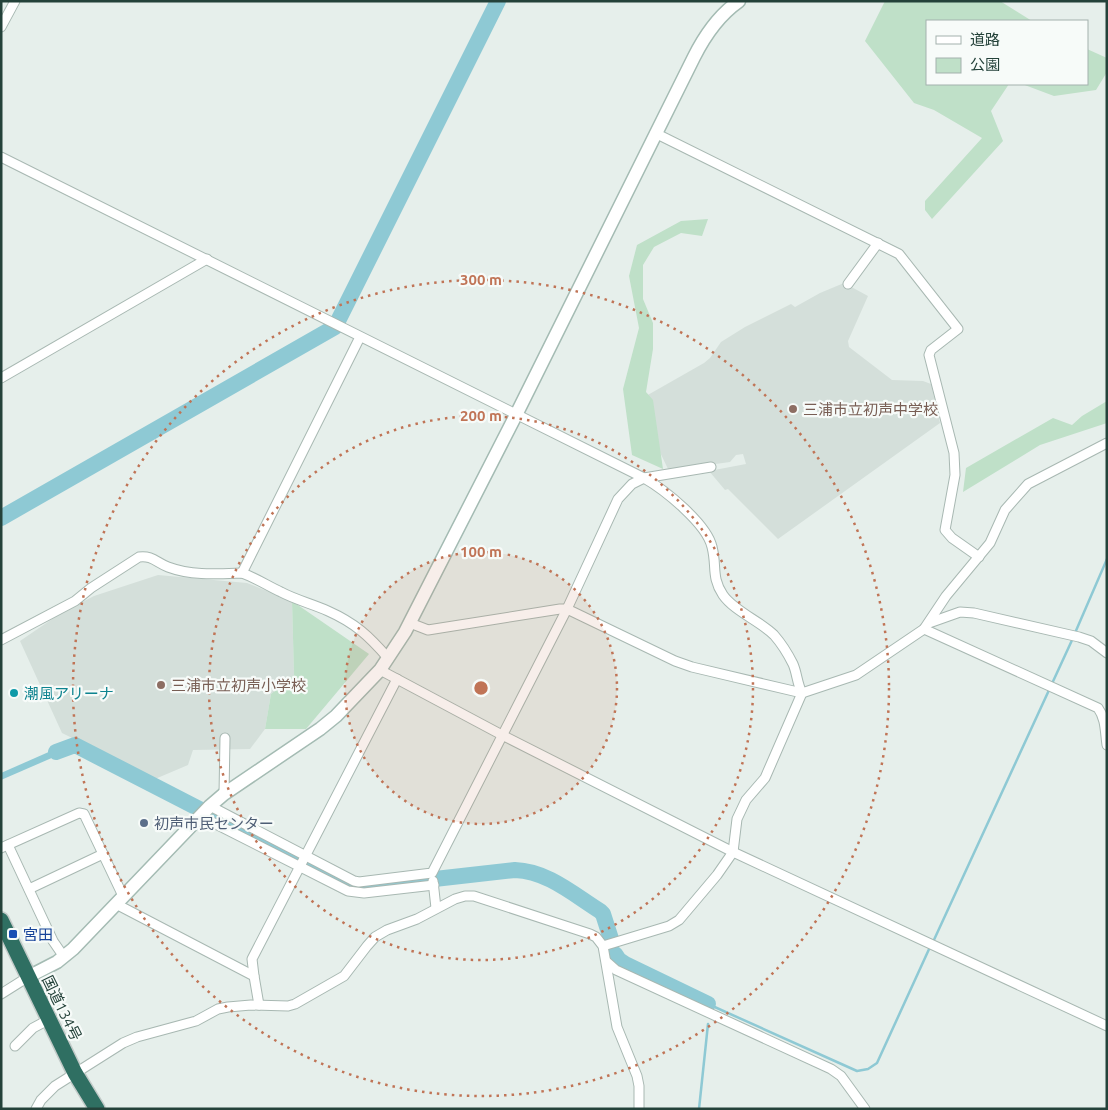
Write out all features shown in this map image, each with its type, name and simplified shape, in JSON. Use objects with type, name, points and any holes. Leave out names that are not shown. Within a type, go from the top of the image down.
[{"type":"highway","name":"国道134号","points":[[1,920],[48,1020],[75,1073],[97,1109]]},
{"type":"street","points":[[1,27],[15,1]]},
{"type":"street","points":[[1,994],[64,958],[205,811],[224,794],[320,729],[336,716],[380,670],[410,623],[701,42],[720,17],[739,1]]},
{"type":"street","points":[[655,133],[900,254],[958,329],[931,350],[929,355],[954,453],[955,476],[945,530],[952,538],[979,557]]},
{"type":"street","points":[[1,157],[644,478],[678,502],[708,538],[714,555],[716,584],[725,597],[774,635],[793,664],[802,693],[765,778],[746,800],[737,819],[733,852],[717,875],[679,920],[657,931],[603,946]]},
{"type":"street","points":[[848,284],[878,243]]},
{"type":"street","points":[[1,378],[207,259]]},
{"type":"street","points":[[242,574],[360,337]]},
{"type":"street","points":[[927,626],[946,596],[990,543],[1006,510],[1028,484],[1107,443]]},
{"type":"street","points":[[436,908],[433,879],[502,735],[567,609],[618,499],[632,484],[644,478],[711,467]]},
{"type":"street","points":[[1,640],[75,601],[91,588],[145,556],[184,572],[252,576],[282,593],[327,610],[352,623],[369,636],[388,658]]},
{"type":"street","points":[[410,623],[428,630],[567,609],[675,661],[692,667],[802,693],[856,675],[927,626],[960,612],[974,613],[1079,637],[1091,641],[1107,653]]},
{"type":"street","points":[[927,626],[1098,708],[1102,713],[1107,745]]},
{"type":"street","points":[[380,670],[502,735],[733,852],[1107,1026]]},
{"type":"street","points":[[259,1005],[252,959],[397,679]]},
{"type":"street","points":[[224,794],[225,738]]},
{"type":"street","points":[[205,811],[303,861],[354,881],[433,879]]},
{"type":"street","points":[[205,811],[303,861]]},
{"type":"street","points":[[64,958],[53,941],[28,889],[4,846],[79,813],[84,814],[103,854],[119,899],[254,976]]},
{"type":"street","points":[[28,889],[103,854]]},
{"type":"street","points":[[36,1109],[41,1100],[55,1086],[137,1036],[196,1021],[218,1009],[259,1005],[288,1006],[329,986],[344,976],[375,938],[387,930],[417,919],[455,898],[474,896],[590,934],[603,946],[617,1027],[637,1076],[639,1109]]},
{"type":"street","points":[[607,962],[616,970],[831,1069],[841,1076],[851,1088],[861,1108]]},
{"type":"street","points":[[16,1046],[33,1028],[48,1020]]},
{"type":"shaded area","name":"三浦市立初声中学校","points":[[844,283],[868,296],[848,341],[849,347],[892,380],[923,381],[931,384],[940,423],[778,539],[728,489],[725,490],[709,471],[746,464],[743,454],[736,455],[730,462],[668,469],[657,446],[646,396],[704,363],[710,358],[721,342],[745,327],[791,304],[795,307],[820,293]]},
{"type":"shaded area","name":"三浦市立初声小学校","points":[[158,575],[247,583],[292,601],[294,675],[271,694],[265,729],[250,749],[193,750],[188,765],[155,779],[62,733],[20,641],[61,613],[94,596]]},
{"type":"green space","points":[[885,1],[1000,1],[1030,20],[926,20],[926,85],[1008,85],[991,111],[1003,141],[932,219],[925,210],[925,201],[982,138],[934,110],[914,103],[865,41]]},
{"type":"green space","points":[[1088,49],[1107,58],[1107,72],[1096,90],[1054,96],[1025,85],[1088,85]]},
{"type":"green space","points":[[708,219],[702,236],[681,233],[654,247],[643,265],[643,299],[653,323],[653,349],[646,392],[653,400],[663,469],[632,455],[623,389],[639,328],[629,276],[637,245],[681,221]]},
{"type":"green space","points":[[1107,401],[1107,423],[1040,445],[963,492],[966,468],[1053,418],[1072,425],[1082,416]]},
{"type":"green space","points":[[292,601],[369,654],[306,729],[265,729],[271,694],[294,675]]},
{"type":"water","points":[[75,743],[77,747],[1,780],[1,773],[60,747]]},
{"type":"waterway","points":[[1,518],[335,327],[498,1]]},
{"type":"waterway","points":[[1075,633],[1107,559]]},
{"type":"waterway","points":[[933,942],[1073,638]]},
{"type":"waterway","points":[[56,752],[75,745],[351,887],[515,870],[538,874],[559,884],[600,911],[603,914],[611,939]]},
{"type":"waterway","points":[[709,1006],[708,1004],[857,1071],[868,1069],[877,1063],[930,947]]},
{"type":"waterway","points":[[615,954],[625,964],[708,1004]]},
{"type":"waterway","points":[[699,1109],[708,1024]]},
{"type":"place","name":"三浦市立初声中学校","points":[[793,409]]},
{"type":"place","name":"三浦市立初声小学校","points":[[161,685]]},
{"type":"place","name":"潮風アリーナ","points":[[14,693]]},
{"type":"place","name":"初声市民センター","points":[[144,823]]},
{"type":"place","name":"宮田","points":[[13,934]]}]
